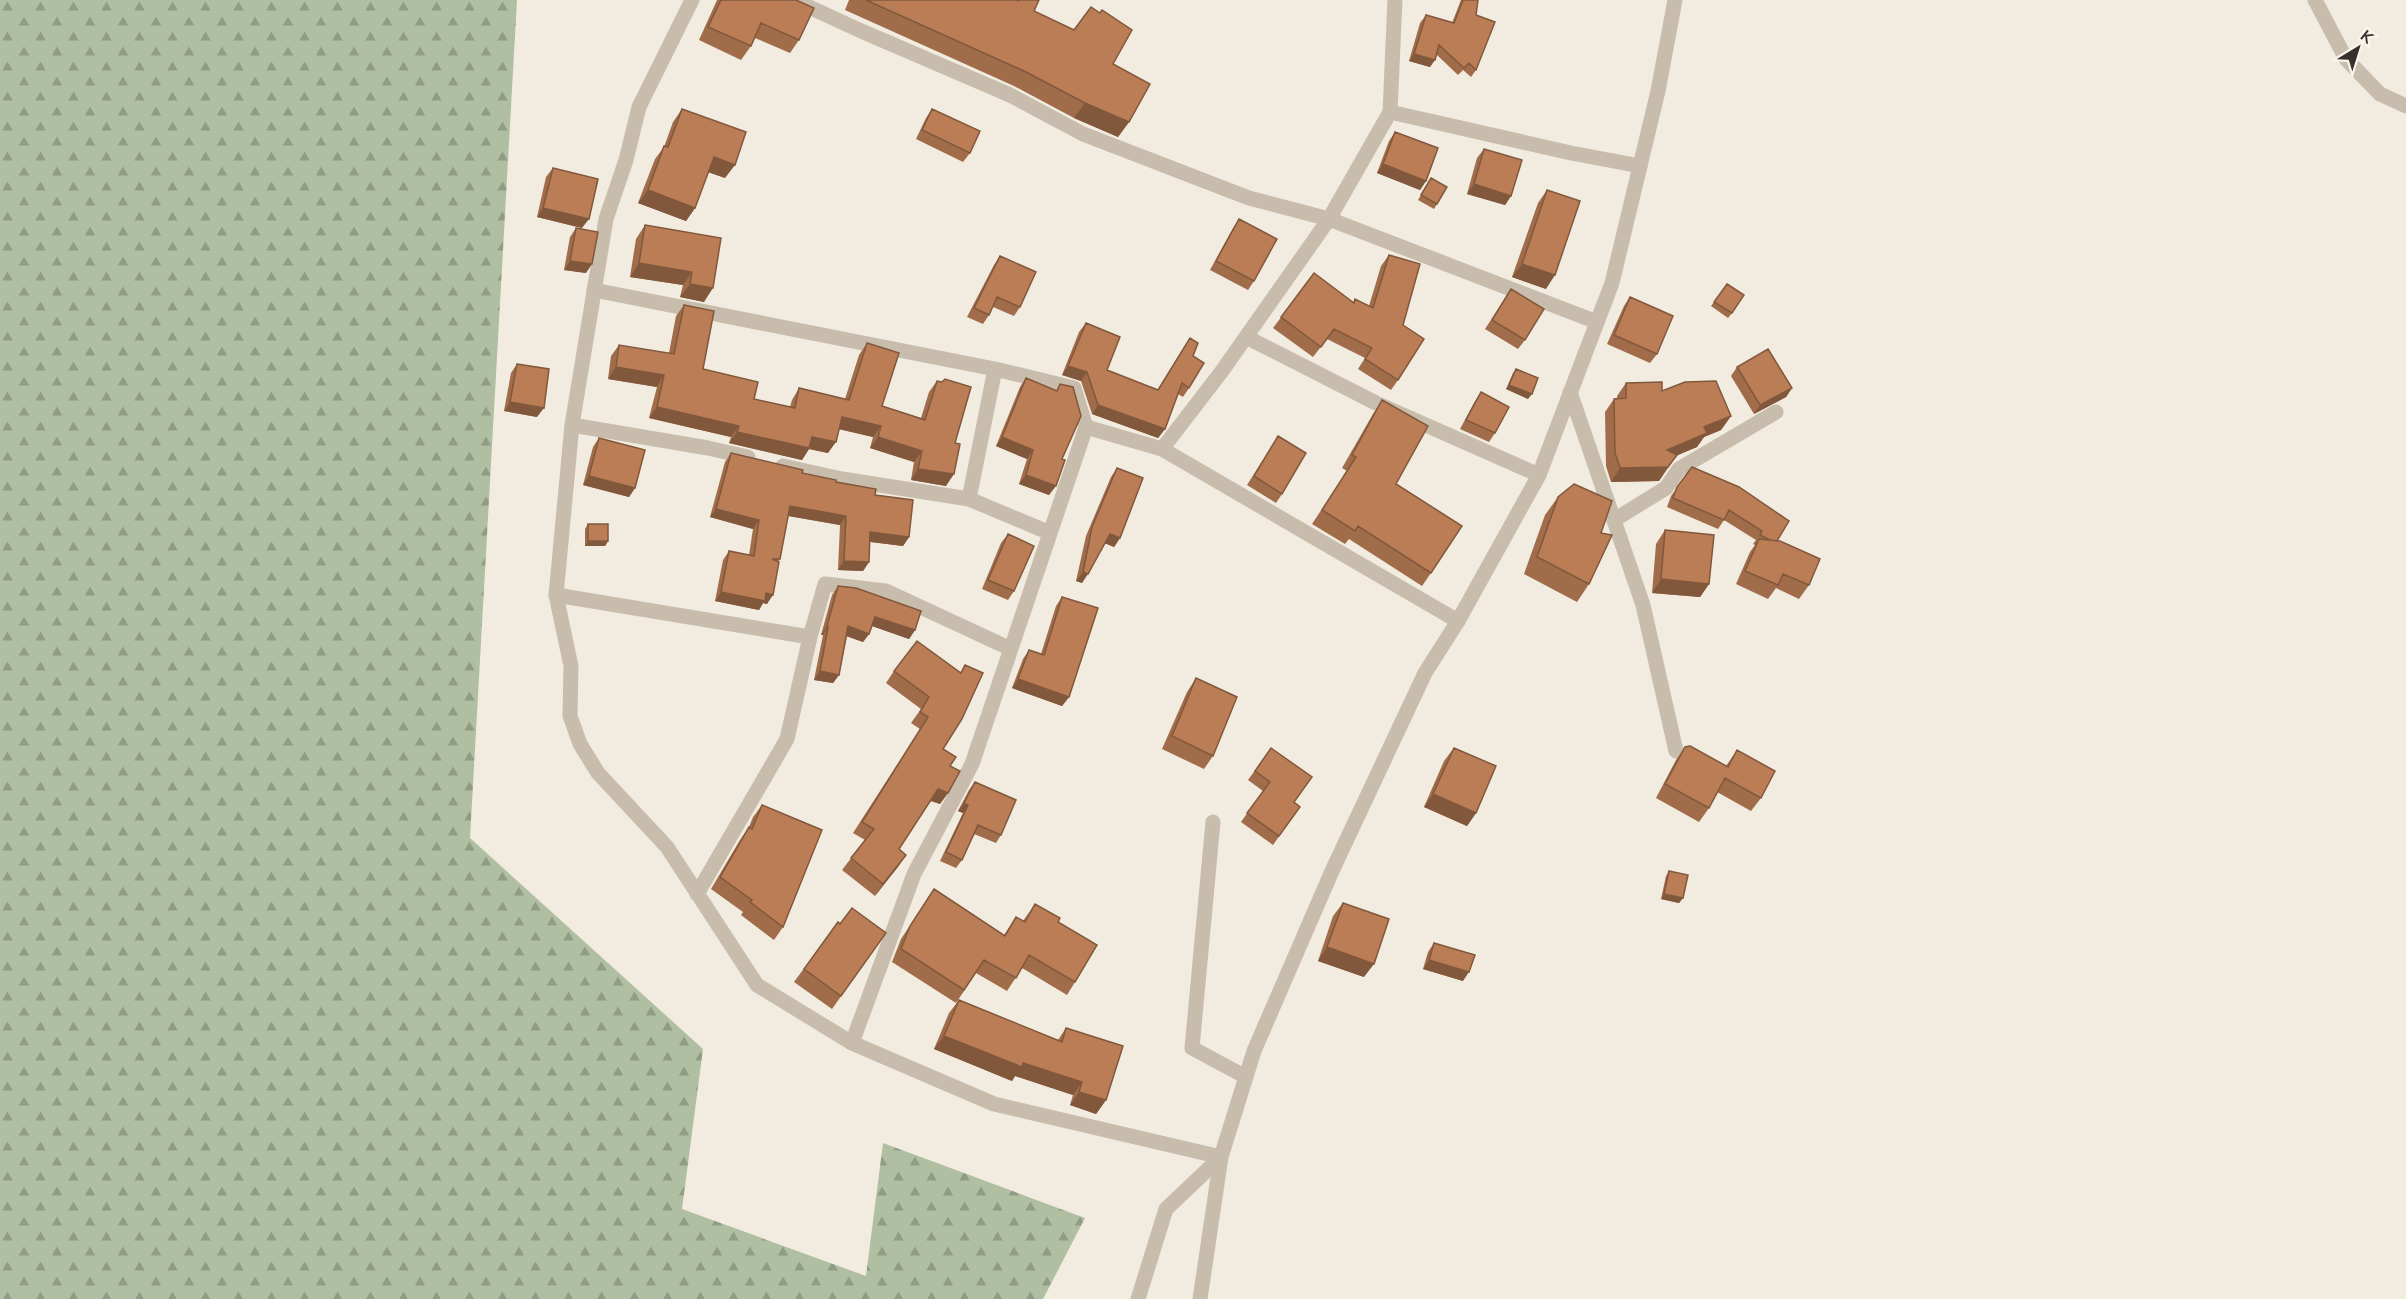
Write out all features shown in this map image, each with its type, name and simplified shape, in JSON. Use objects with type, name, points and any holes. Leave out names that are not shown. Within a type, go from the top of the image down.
[{"type":"street","points":[[692,0],[639,107],[626,160],[606,219],[572,425],[556,595],[571,666],[570,716],[580,744],[598,773],[667,847],[757,985],[852,1043],[994,1104],[1221,1157]]},
{"type":"street","points":[[794,0],[1010,94],[1083,134],[1249,198],[1329,219],[1597,322]]},
{"type":"street","points":[[1162,449],[1246,337],[1329,219],[1390,112],[1395,0]]},
{"type":"street","points":[[1200,1299],[1221,1157],[1254,1050],[1337,861],[1425,673],[1458,621],[1539,475],[1612,283],[1658,91],[1675,0]]},
{"type":"street","points":[[2315,0],[2346,59],[2380,93],[2406,106]]},
{"type":"street","points":[[1390,112],[1571,153],[1640,166]]},
{"type":"street","points":[[594,290],[995,369],[1074,388],[1086,427],[972,764],[914,874],[852,1043]]},
{"type":"street","points":[[1246,337],[1376,403],[1539,475]]},
{"type":"street","points":[[969,499],[995,369]]},
{"type":"street","points":[[1570,392],[1643,605],[1676,751]]},
{"type":"street","points":[[1614,520],[1666,488],[1679,469],[1776,412]]},
{"type":"street","points":[[572,425],[708,448],[842,479],[969,499],[1050,533]]},
{"type":"street","points":[[1086,427],[1162,449],[1458,621]]},
{"type":"street","points":[[697,894],[787,739],[810,637],[825,584],[886,591],[1011,648]]},
{"type":"street","points":[[556,595],[810,637]]},
{"type":"street","points":[[1213,822],[1192,1048],[1246,1077]]},
{"type":"street","points":[[1138,1299],[1166,1209],[1221,1157]]},
{"type":"green space","points":[[0,0],[517,0],[470,838],[703,1049],[682,1209],[866,1276],[883,1143],[1085,1218],[1043,1299],[0,1299]]},
{"type":"building","points":[[721,0],[796,0],[814,8],[799,40],[761,23],[751,46],[708,27]]},
{"type":"building","points":[[866,0],[1039,0],[1034,11],[1074,30],[1091,7],[1100,13],[1102,10],[1132,30],[1113,64],[1150,84],[1129,122],[1085,103],[1024,71]]},
{"type":"building","points":[[1463,0],[1478,0],[1476,15],[1495,22],[1476,70],[1469,63],[1464,68],[1439,45],[1435,60],[1414,54],[1426,15],[1454,23]]},
{"type":"building","points":[[682,109],[746,132],[735,165],[714,157],[695,208],[648,190],[664,146],[668,147]]},
{"type":"building","points":[[932,109],[980,131],[970,153],[922,130]]},
{"type":"building","points":[[1395,132],[1438,148],[1426,181],[1383,164]]},
{"type":"building","points":[[1484,149],[1522,160],[1511,196],[1474,184]]},
{"type":"building","points":[[553,168],[598,179],[589,219],[543,208]]},
{"type":"building","points":[[1431,178],[1447,187],[1437,204],[1421,195]]},
{"type":"building","points":[[1547,190],[1580,201],[1555,275],[1522,264]]},
{"type":"building","points":[[1239,219],[1277,239],[1254,281],[1216,261]]},
{"type":"building","points":[[645,225],[721,238],[713,288],[690,284],[692,272],[639,263]]},
{"type":"building","points":[[576,228],[598,232],[592,264],[570,261]]},
{"type":"building","points":[[1389,255],[1420,264],[1403,325],[1424,339],[1398,380],[1365,359],[1372,348],[1334,329],[1321,347],[1281,317],[1314,273],[1354,303],[1355,299],[1373,308]]},
{"type":"building","points":[[1000,256],[1036,272],[1020,307],[997,297],[989,315],[974,308]]},
{"type":"building","points":[[1727,284],[1744,295],[1732,313],[1714,302]]},
{"type":"building","points":[[1511,289],[1544,309],[1525,340],[1492,320]]},
{"type":"building","points":[[1630,297],[1673,316],[1657,354],[1614,335]]},
{"type":"building","points":[[684,305],[714,311],[703,369],[758,382],[754,399],[795,408],[799,388],[849,400],[867,343],[899,353],[882,406],[925,420],[937,381],[942,382],[945,379],[971,387],[955,443],[960,444],[954,474],[918,469],[922,451],[878,437],[881,426],[842,417],[836,442],[812,437],[809,448],[737,432],[739,426],[657,407],[664,375],[616,367],[619,345],[674,354]]},
{"type":"building","points":[[1086,323],[1120,337],[1107,370],[1158,390],[1190,338],[1198,343],[1193,356],[1204,363],[1189,388],[1182,383],[1165,429],[1098,405],[1087,372],[1068,366]]},
{"type":"building","points":[[1768,349],[1792,388],[1760,405],[1737,367]]},
{"type":"building","points":[[517,364],[549,369],[544,408],[510,402]]},
{"type":"building","points":[[1516,369],[1538,378],[1532,394],[1509,385]]},
{"type":"building","points":[[1026,378],[1057,391],[1060,384],[1073,387],[1081,416],[1062,459],[1065,460],[1056,486],[1026,475],[1033,450],[1002,437]]},
{"type":"building","points":[[1716,381],[1731,416],[1704,427],[1707,433],[1667,450],[1677,455],[1668,467],[1620,468],[1615,453],[1614,399],[1626,398],[1626,383],[1662,382],[1662,391],[1685,382]]},
{"type":"building","points":[[1481,392],[1509,407],[1495,433],[1466,420]]},
{"type":"building","points":[[1382,400],[1428,426],[1396,484],[1462,526],[1431,573],[1358,526],[1355,531],[1322,510],[1356,457],[1352,455]]},
{"type":"building","points":[[1278,436],[1306,453],[1282,494],[1254,476]]},
{"type":"building","points":[[599,438],[645,450],[635,488],[589,476]]},
{"type":"building","points":[[731,453],[803,470],[802,473],[836,480],[836,482],[876,489],[875,495],[913,500],[909,537],[870,532],[869,562],[844,561],[846,516],[790,506],[780,559],[772,559],[779,562],[773,595],[766,593],[765,601],[721,592],[729,551],[754,556],[759,520],[716,509]]},
{"type":"building","points":[[1692,467],[1739,487],[1789,521],[1777,541],[1760,535],[1762,531],[1729,510],[1724,520],[1673,498],[1677,487]]},
{"type":"building","points":[[1117,468],[1143,478],[1120,538],[1110,534],[1088,574],[1083,572],[1092,527]]},
{"type":"building","points":[[1574,484],[1612,501],[1601,533],[1612,535],[1589,584],[1537,557],[1558,497]]},
{"type":"building","points":[[588,524],[608,524],[608,541],[588,541]]},
{"type":"building","points":[[1665,530],[1714,535],[1709,584],[1661,579]]},
{"type":"building","points":[[1008,534],[1034,546],[1014,591],[988,580]]},
{"type":"building","points":[[1759,539],[1780,541],[1820,559],[1809,585],[1783,574],[1778,585],[1745,571]]},
{"type":"building","points":[[838,586],[856,588],[921,611],[915,630],[875,617],[869,634],[848,626],[839,675],[820,671],[827,626]]},
{"type":"building","points":[[1062,597],[1098,608],[1069,697],[1018,679],[1029,650],[1044,655]]},
{"type":"building","points":[[917,641],[961,673],[965,665],[983,673],[962,719],[943,749],[956,757],[950,766],[960,771],[948,793],[938,789],[899,849],[906,855],[883,884],[851,858],[874,829],[862,822],[928,717],[920,712],[929,697],[894,671]]},
{"type":"building","points":[[1196,678],[1237,697],[1213,756],[1172,736]]},
{"type":"building","points":[[1690,746],[1728,767],[1737,750],[1775,771],[1761,798],[1725,778],[1709,808],[1665,784],[1685,747]]},
{"type":"building","points":[[1271,748],[1312,777],[1294,802],[1300,807],[1279,836],[1247,813],[1270,782],[1255,771]]},
{"type":"building","points":[[1454,748],[1496,766],[1476,813],[1433,794]]},
{"type":"building","points":[[975,782],[1016,800],[1001,835],[978,825],[962,860],[946,852],[968,805],[964,803]]},
{"type":"building","points":[[762,805],[822,830],[783,927],[750,902],[752,900],[720,877],[749,827],[752,829]]},
{"type":"building","points":[[1669,871],[1688,875],[1683,898],[1664,894]]},
{"type":"building","points":[[934,889],[1005,936],[1016,917],[1025,922],[1035,904],[1060,918],[1058,922],[1097,945],[1075,982],[1029,955],[1016,978],[984,960],[964,990],[901,949],[910,926]]},
{"type":"building","points":[[1343,903],[1389,919],[1374,964],[1327,947]]},
{"type":"building","points":[[852,908],[886,933],[841,996],[804,969],[838,922],[840,924]]},
{"type":"building","points":[[1434,943],[1475,955],[1469,972],[1429,960]]},
{"type":"building","points":[[959,1000],[1062,1042],[1066,1028],[1123,1046],[1106,1100],[1079,1092],[1082,1082],[1023,1063],[1022,1067],[944,1036]]}]
